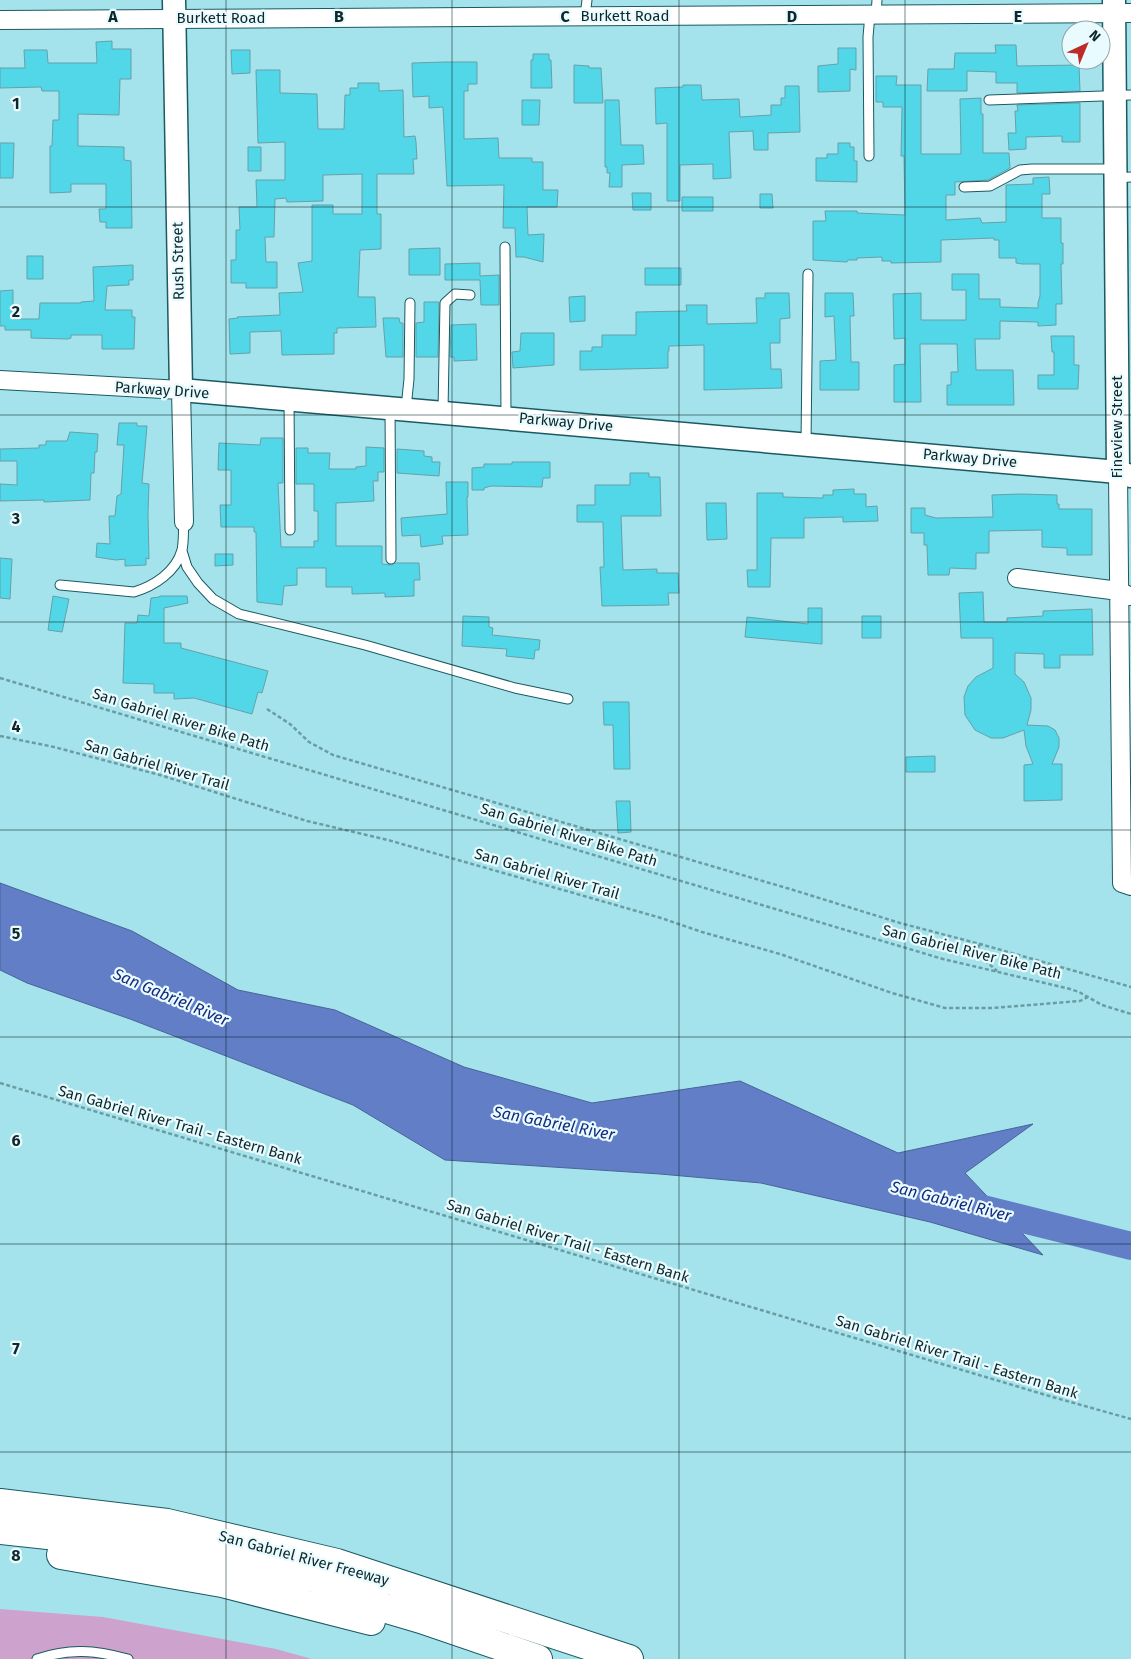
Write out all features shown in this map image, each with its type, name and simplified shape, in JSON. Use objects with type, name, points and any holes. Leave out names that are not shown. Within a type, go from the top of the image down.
[{"type":"highway","name":"San Gabriel River Freeway","points":[[0,1502],[167,1523],[336,1564],[629,1659]]},
{"type":"highway","points":[[0,1520],[52,1525],[194,1550],[312,1577],[401,1602],[570,1659]]},
{"type":"highway","points":[[0,1530],[57,1536],[155,1553],[319,1588],[421,1619],[538,1659]]},
{"type":"highway","points":[[0,1548],[115,1563],[256,1591],[356,1617],[487,1659]]},
{"type":"street","name":"Burkett Road","points":[[0,20],[174,9],[1120,9]]},
{"type":"street","name":"Rush Street","points":[[174,9],[184,522]]},
{"type":"street","name":"Fineview Street","points":[[1120,9],[1123,95],[1120,311],[1124,474],[1126,884]]},
{"type":"street","name":"Parkway Drive","points":[[0,380],[181,390],[443,411],[1124,474]]},
{"type":"street","points":[[1017,578],[1125,594]]},
{"type":"lane","points":[[869,156],[868,37],[874,10]]},
{"type":"lane","points":[[989,100],[1123,95]]},
{"type":"lane","points":[[964,186],[990,186],[1020,170],[1032,169],[1121,175]]},
{"type":"lane","points":[[505,247],[506,417]]},
{"type":"lane","points":[[806,444],[808,274]]},
{"type":"lane","points":[[443,411],[446,303],[455,294],[470,295]]},
{"type":"lane","points":[[391,559],[398,408],[409,379],[410,303]]},
{"type":"lane","points":[[289,399],[290,530]]},
{"type":"lane","points":[[184,522],[182,551],[187,567],[198,584],[213,599],[239,614],[365,645],[515,688],[568,699]]},
{"type":"lane","points":[[60,585],[134,592],[144,589],[159,580],[173,568],[182,551]]},
{"type":"lane","points":[[37,1659],[51,1654],[72,1651],[114,1655],[128,1659]]},
{"type":"path","name":"San Gabriel River Bike Path","points":[[0,678],[943,959],[1053,984],[1078,992],[1102,1005],[1131,1014]]},
{"type":"path","points":[[267,709],[290,724],[309,742],[333,755],[900,923],[1131,987]]},
{"type":"path","name":"San Gabriel River Trail","points":[[0,736],[160,775],[307,821],[388,840],[661,918],[702,932],[780,954],[892,993],[939,1007],[957,1010],[992,1008],[1080,1000],[1088,997]]},
{"type":"path","points":[[980,944],[977,950],[980,956],[1000,973]]},
{"type":"path","name":"San Gabriel River Trail - Eastern Bank","points":[[0,1082],[1131,1419]]},
{"type":"shaded area","points":[[0,1609],[103,1617],[276,1649],[312,1659],[0,1659]]},
{"type":"water","points":[[0,883],[132,931],[238,990],[335,1010],[464,1067],[592,1103],[740,1081],[898,1153],[1033,1124],[965,1173],[1043,1255],[930,1222],[761,1183],[660,1174],[445,1160],[353,1105],[130,1019],[27,983],[0,970]]},
{"type":"building","points":[[112,41],[112,49],[131,49],[131,79],[120,79],[119,115],[78,114],[78,146],[124,147],[124,160],[131,161],[132,228],[106,228],[106,222],[100,222],[99,209],[106,209],[106,184],[71,184],[71,192],[50,193],[50,146],[52,146],[53,120],[59,120],[59,91],[42,91],[41,87],[0,88],[0,68],[25,68],[24,50],[47,50],[48,63],[97,63],[96,42]]},
{"type":"building","points":[[995,45],[1016,45],[1017,66],[1061,65],[1061,70],[1079,70],[1080,91],[1017,93],[1017,83],[996,83],[996,72],[967,71],[967,91],[927,91],[928,69],[954,69],[955,53],[996,53]]},
{"type":"building","points":[[838,48],[856,48],[856,70],[850,69],[850,91],[818,92],[818,66],[838,64]]},
{"type":"building","points":[[231,50],[250,50],[250,73],[232,74]]},
{"type":"building","points":[[533,54],[549,54],[552,88],[531,88],[531,60],[533,60]]},
{"type":"building","points":[[477,62],[477,84],[468,84],[468,91],[464,91],[464,139],[498,138],[499,158],[532,158],[532,162],[543,162],[543,190],[558,190],[557,207],[527,207],[528,235],[544,234],[543,262],[516,257],[515,228],[503,228],[504,185],[447,186],[443,107],[429,108],[429,96],[413,97],[412,63]]},
{"type":"building","points":[[574,65],[601,68],[603,103],[574,103]]},
{"type":"building","points":[[256,70],[280,70],[280,93],[317,94],[318,129],[344,129],[345,95],[350,95],[350,88],[358,88],[358,83],[379,83],[379,91],[403,90],[404,137],[415,136],[416,142],[417,159],[413,159],[414,174],[377,174],[377,214],[381,214],[381,249],[360,250],[358,297],[375,297],[376,327],[337,328],[337,333],[334,333],[334,354],[282,355],[281,331],[250,332],[250,353],[230,354],[229,319],[280,315],[279,293],[303,292],[298,263],[312,261],[312,205],[333,205],[333,214],[362,214],[362,174],[323,175],[323,201],[287,202],[286,198],[275,199],[274,237],[265,237],[266,262],[277,262],[277,288],[246,288],[246,283],[231,283],[231,260],[236,260],[236,230],[240,230],[239,207],[257,207],[256,180],[285,180],[285,142],[258,143]]},
{"type":"building","points":[[876,76],[897,76],[896,85],[921,85],[921,154],[961,154],[960,99],[981,98],[983,153],[1009,153],[1010,168],[988,180],[955,182],[955,195],[946,195],[946,220],[980,218],[982,223],[1006,222],[1006,185],[1033,184],[1033,178],[1049,177],[1050,194],[1042,194],[1042,218],[1061,218],[1061,243],[1063,243],[1063,264],[1061,264],[1062,304],[1056,304],[1056,325],[1038,326],[1038,322],[1000,321],[1000,339],[975,339],[976,370],[1013,370],[1014,405],[947,405],[947,385],[951,385],[951,372],[958,372],[957,344],[920,344],[921,402],[894,402],[894,365],[905,364],[905,338],[894,339],[893,294],[921,293],[921,320],[966,320],[966,290],[952,290],[952,274],[979,274],[979,299],[1000,299],[1000,307],[1038,308],[1040,264],[1022,264],[1016,263],[1016,258],[999,258],[999,240],[994,240],[994,238],[941,240],[941,262],[891,263],[891,261],[882,261],[882,257],[857,258],[857,260],[848,260],[847,262],[813,260],[813,221],[826,221],[825,211],[857,211],[857,213],[905,215],[904,156],[901,156],[902,107],[883,107],[883,102],[876,102]]},
{"type":"building","points":[[683,85],[701,85],[702,100],[739,99],[740,117],[771,115],[771,105],[781,105],[781,98],[785,98],[785,86],[799,86],[800,132],[768,133],[768,150],[754,150],[753,131],[729,132],[731,178],[713,179],[713,164],[680,165],[680,201],[667,201],[667,123],[656,124],[655,88],[683,87]]},
{"type":"building","points":[[522,100],[540,100],[539,125],[522,125]]},
{"type":"building","points":[[605,100],[619,100],[621,145],[643,145],[644,164],[622,165],[622,187],[609,187],[610,173],[607,173],[607,167],[605,167]]},
{"type":"building","points":[[1080,103],[1080,142],[1062,142],[1062,136],[1026,137],[1026,149],[1009,150],[1008,133],[1016,133],[1015,111],[1018,111],[1017,105]]},
{"type":"building","points":[[0,143],[14,143],[13,178],[0,178]]},
{"type":"building","points":[[838,143],[850,143],[850,147],[854,147],[854,161],[857,161],[857,182],[816,181],[816,158],[827,158],[827,154],[838,154]]},
{"type":"building","points":[[248,147],[261,147],[261,171],[248,171]]},
{"type":"building","points":[[632,193],[651,193],[651,210],[633,210]]},
{"type":"building","points":[[760,194],[772,194],[773,208],[760,208]]},
{"type":"building","points":[[682,197],[713,197],[713,211],[682,211]]},
{"type":"building","points":[[440,248],[440,275],[409,275],[409,249]]},
{"type":"building","points":[[27,256],[43,256],[43,279],[27,279]]},
{"type":"building","points":[[480,263],[480,276],[499,275],[499,305],[481,305],[480,280],[445,280],[445,264]]},
{"type":"building","points":[[133,265],[133,280],[129,280],[129,285],[107,286],[105,310],[132,310],[132,317],[135,317],[134,349],[102,349],[102,335],[71,335],[71,338],[68,339],[31,338],[31,330],[5,330],[5,326],[0,326],[0,291],[13,290],[13,319],[39,319],[40,303],[81,303],[94,301],[93,267]]},
{"type":"building","points":[[645,268],[681,268],[681,285],[645,285]]},
{"type":"building","points":[[765,293],[789,293],[790,318],[780,319],[780,343],[770,343],[771,369],[781,369],[782,388],[704,390],[704,345],[669,346],[668,368],[580,370],[580,351],[592,351],[592,347],[602,347],[602,335],[636,335],[636,312],[687,311],[686,305],[707,305],[707,324],[757,323],[756,298],[765,298]]},
{"type":"building","points":[[825,293],[853,293],[854,316],[850,316],[851,362],[859,362],[859,390],[820,390],[820,361],[836,360],[834,316],[825,317]]},
{"type":"building","points":[[585,296],[585,321],[570,322],[569,297]]},
{"type":"building","points":[[424,302],[439,302],[438,357],[416,357],[416,323],[424,322]]},
{"type":"building","points":[[383,318],[399,318],[400,323],[403,323],[403,357],[386,357]]},
{"type":"building","points":[[476,324],[477,360],[454,361],[454,357],[450,357],[451,325]]},
{"type":"building","points":[[521,333],[554,333],[554,365],[513,368],[512,352],[520,351]]},
{"type":"building","points":[[1051,336],[1074,336],[1074,365],[1079,365],[1078,389],[1038,389],[1038,375],[1054,375],[1054,352],[1052,352]]},
{"type":"building","points":[[119,423],[137,423],[137,426],[147,426],[142,483],[149,484],[149,559],[146,558],[146,565],[125,566],[125,559],[116,560],[96,557],[97,543],[110,544],[109,516],[115,516],[117,496],[121,494],[124,445],[117,445]]},
{"type":"building","points":[[70,432],[98,434],[94,473],[91,473],[90,500],[0,501],[0,484],[17,485],[17,461],[0,461],[0,449],[39,448],[39,445],[46,445],[46,441],[67,441]]},
{"type":"building","points":[[261,438],[283,438],[283,483],[278,483],[281,547],[314,547],[314,541],[318,541],[318,511],[314,511],[314,484],[296,484],[296,448],[308,448],[308,453],[330,453],[329,469],[356,469],[356,467],[366,466],[366,447],[384,448],[384,472],[378,472],[378,481],[373,481],[374,501],[336,503],[336,546],[382,546],[382,564],[419,563],[420,580],[414,580],[414,596],[385,597],[385,593],[352,594],[352,587],[326,587],[326,568],[297,568],[297,585],[284,586],[282,605],[257,602],[256,532],[254,532],[254,527],[221,527],[220,505],[231,505],[231,470],[218,470],[219,443],[260,445]]},
{"type":"building","points":[[397,449],[424,451],[424,456],[432,457],[432,462],[440,462],[439,476],[397,473]]},
{"type":"building","points":[[512,462],[550,462],[550,478],[543,478],[542,487],[491,486],[484,488],[484,490],[472,490],[472,468],[484,467],[484,464],[512,464]]},
{"type":"building","points":[[630,473],[649,473],[649,477],[660,477],[661,516],[621,516],[623,570],[657,569],[657,573],[678,573],[679,593],[668,593],[669,605],[602,606],[600,567],[604,567],[603,522],[577,522],[577,505],[595,505],[595,485],[630,485]]},
{"type":"building","points":[[446,482],[468,482],[468,535],[442,536],[443,544],[421,547],[420,535],[402,536],[401,518],[447,514]]},
{"type":"building","points":[[854,489],[854,494],[866,494],[866,507],[877,506],[878,521],[843,522],[843,517],[804,518],[804,538],[771,538],[770,587],[748,587],[747,570],[757,570],[757,493],[783,493],[783,497],[823,498],[823,495],[833,495],[833,490]]},
{"type":"building","points":[[992,495],[1057,495],[1059,509],[1092,509],[1092,555],[1067,555],[1067,548],[1042,547],[1042,530],[989,531],[989,553],[976,553],[976,569],[950,568],[949,575],[928,575],[927,545],[924,545],[924,533],[911,533],[911,508],[925,508],[925,515],[936,518],[993,517]]},
{"type":"building","points":[[706,503],[726,503],[727,539],[707,540]]},
{"type":"building","points":[[215,554],[233,554],[233,565],[215,566]]},
{"type":"building","points":[[0,558],[12,559],[10,599],[0,598]]},
{"type":"building","points":[[983,592],[984,622],[1007,622],[1007,618],[1043,616],[1043,611],[1092,609],[1093,655],[1060,655],[1060,668],[1044,668],[1044,654],[1015,653],[1015,674],[1024,682],[1031,698],[1031,710],[1027,725],[1048,726],[1055,730],[1059,738],[1059,747],[1052,764],[1062,764],[1062,800],[1024,801],[1024,765],[1033,764],[1026,746],[1024,730],[1003,738],[991,738],[975,730],[965,715],[964,697],[968,686],[976,677],[993,668],[993,638],[961,638],[959,593]]},
{"type":"building","points":[[53,596],[69,599],[62,632],[48,630]]},
{"type":"building","points":[[187,596],[188,603],[164,608],[164,643],[181,643],[181,648],[268,671],[262,693],[258,692],[252,714],[194,698],[174,699],[174,693],[154,693],[154,684],[123,683],[125,623],[137,623],[138,615],[149,616],[151,598]]},
{"type":"building","points":[[808,608],[822,608],[822,644],[745,637],[747,617],[808,624]]},
{"type":"building","points":[[463,616],[489,617],[489,627],[493,628],[492,635],[540,640],[539,650],[535,650],[534,659],[506,656],[507,649],[462,646]]},
{"type":"building","points":[[862,616],[881,616],[881,638],[862,638]]},
{"type":"building","points":[[603,702],[629,702],[630,769],[614,769],[613,725],[604,725]]},
{"type":"building","points":[[935,756],[935,772],[906,772],[906,757]]},
{"type":"building","points":[[616,801],[630,801],[631,832],[618,833]]},
{"type":"waterway","name":"San Gabriel River","points":[[967,1205],[1131,1246]]}]
